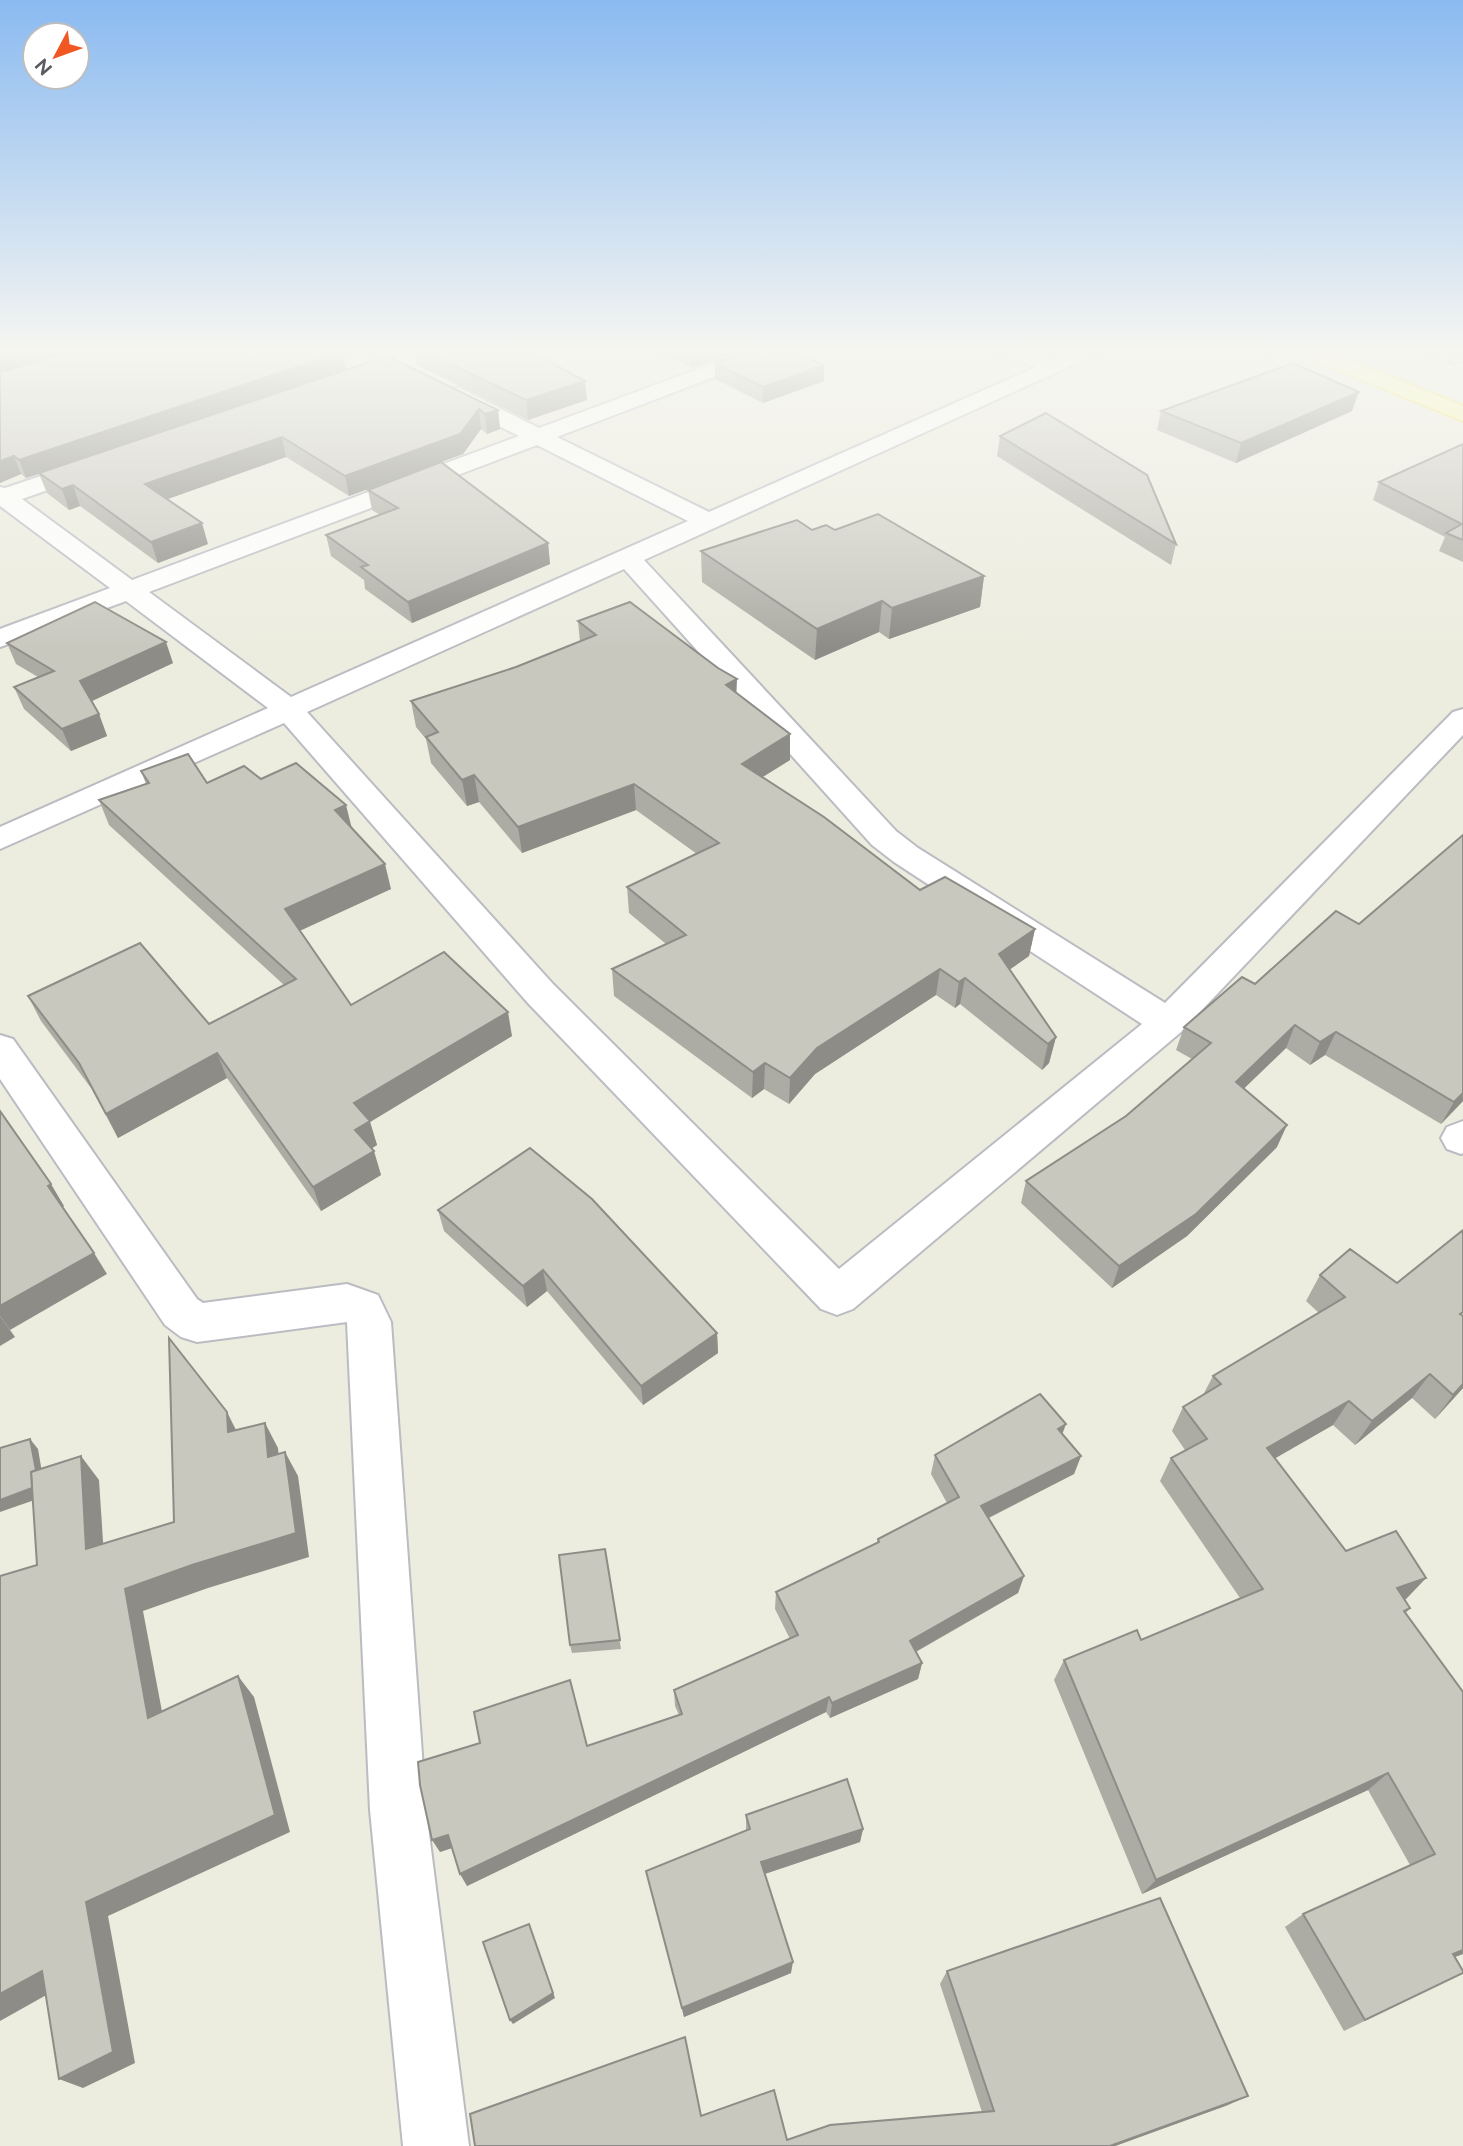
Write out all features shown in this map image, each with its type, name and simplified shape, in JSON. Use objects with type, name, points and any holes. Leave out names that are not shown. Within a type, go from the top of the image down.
[{"type":"street","points":[[0,639],[500,450]]},
{"type":"street","points":[[566,450],[709,521]]},
{"type":"street","points":[[0,839],[867,450]]},
{"type":"street","points":[[1,496],[121,457]]},
{"type":"street","points":[[1,496],[288,709],[540,993],[836,1296],[1168,1023],[1463,718]]},
{"type":"street","points":[[628,557],[884,838],[906,855],[1168,1023]]},
{"type":"street","points":[[0,1049],[181,1311],[197,1323],[347,1303],[362,1308],[369,1322],[398,1810],[436,2146]]},
{"type":"building","points":[[0,450],[48,450],[19,460],[14,456],[0,461]]},
{"type":"building","points":[[107,450],[244,450],[145,484],[202,523],[151,542],[73,485],[62,489],[39,473]]},
{"type":"building","points":[[303,450],[416,450],[345,476]]},
{"type":"building","points":[[1023,450],[1107,450],[1147,475],[1176,544]]},
{"type":"building","points":[[1449,450],[1463,450],[1463,540],[1446,533],[1462,524],[1379,482]]},
{"type":"building","points":[[441,462],[548,543],[408,602],[361,567],[368,565],[326,535],[398,508],[368,490]]},
{"type":"building","points":[[878,514],[984,576],[892,608],[882,601],[817,629],[701,551],[797,520],[812,530],[826,525],[835,530]]},
{"type":"building","points":[[95,602],[166,642],[80,681],[99,714],[62,729],[14,687],[54,671],[7,643]]},
{"type":"building","points":[[630,602],[718,668],[737,679],[726,685],[790,734],[742,764],[824,817],[920,890],[945,877],[1035,929],[999,954],[1056,1037],[1048,1044],[965,978],[959,982],[940,969],[817,1048],[790,1078],[765,1063],[753,1072],[612,969],[686,935],[627,887],[719,843],[634,784],[518,827],[474,775],[462,780],[426,737],[438,732],[411,701],[516,667],[596,635],[578,621]]},
{"type":"building","points":[[188,754],[207,783],[244,766],[261,779],[296,763],[346,805],[335,810],[385,864],[285,909],[351,1005],[444,952],[508,1012],[354,1103],[370,1121],[355,1130],[374,1151],[313,1187],[217,1053],[106,1114],[79,1063],[28,996],[140,943],[209,1024],[296,979],[99,800],[149,783],[141,771]]},
{"type":"building","points":[[1463,835],[1463,1093],[1454,1102],[1336,1032],[1320,1042],[1295,1025],[1236,1082],[1287,1125],[1196,1214],[1119,1266],[1026,1181],[1126,1116],[1211,1043],[1184,1027],[1242,977],[1255,984],[1336,911],[1359,924]]},
{"type":"building","points":[[0,1111],[51,1184],[48,1186],[94,1253],[0,1306]]},
{"type":"building","points":[[530,1148],[592,1199],[717,1333],[641,1386],[543,1270],[523,1286],[438,1210]]},
{"type":"building","points":[[1463,1230],[1463,1312],[1460,1314],[1463,1316],[1463,1384],[1453,1395],[1430,1374],[1372,1421],[1349,1401],[1267,1448],[1346,1551],[1396,1531],[1426,1578],[1397,1588],[1410,1608],[1404,1611],[1463,1692],[1463,1950],[1453,1954],[1463,1973],[1365,2020],[1303,1914],[1435,1854],[1388,1773],[1156,1880],[1064,1660],[1137,1630],[1141,1640],[1263,1589],[1171,1458],[1207,1439],[1183,1407],[1221,1384],[1213,1376],[1345,1297],[1320,1275],[1350,1249],[1397,1283]]},
{"type":"building","points":[[169,1338],[227,1412],[228,1432],[265,1423],[268,1457],[285,1452],[296,1533],[125,1589],[148,1718],[238,1676],[275,1815],[86,1902],[113,2052],[59,2079],[42,1971],[0,1994],[0,1576],[37,1565],[31,1472],[81,1456],[86,1549],[174,1522]]},
{"type":"building","points":[[1040,1394],[1066,1424],[1058,1429],[1081,1456],[981,1506],[1024,1576],[910,1641],[922,1663],[832,1703],[829,1697],[460,1874],[448,1835],[432,1840],[418,1762],[480,1743],[474,1712],[570,1680],[587,1746],[682,1714],[674,1690],[798,1635],[776,1592],[879,1542],[878,1539],[959,1497],[935,1455]]},
{"type":"building","points":[[30,1439],[36,1470],[31,1472],[32,1488],[0,1500],[0,1448]]},
{"type":"building","points":[[605,1549],[620,1640],[570,1645],[559,1555]]},
{"type":"building","points":[[847,1779],[863,1829],[761,1862],[793,1962],[682,2008],[646,1871],[750,1829],[746,1815]]},
{"type":"building","points":[[1160,1898],[1248,2096],[1110,2146],[475,2146],[470,2114],[685,2037],[701,2116],[774,2090],[787,2140],[830,2125],[994,2111],[947,1971]]},
{"type":"building","points":[[529,1924],[553,1993],[510,2020],[483,1942]]}]
